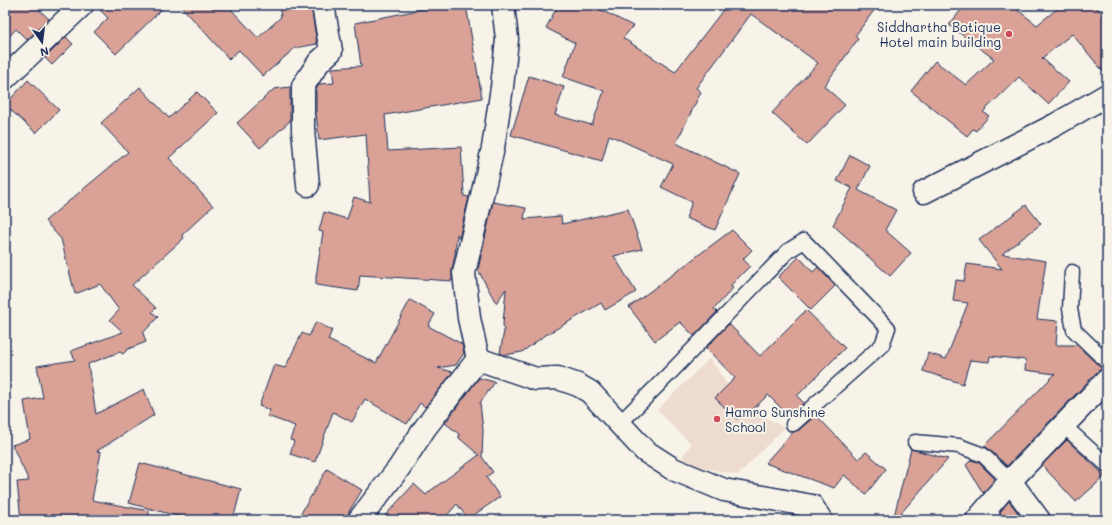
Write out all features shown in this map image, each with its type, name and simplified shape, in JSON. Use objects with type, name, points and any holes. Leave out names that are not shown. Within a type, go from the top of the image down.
[{"type":"street","points":[[5,78],[82,5]]},
{"type":"street","points":[[308,185],[304,130],[303,86],[319,62],[331,50],[323,5]]},
{"type":"street","points":[[359,520],[399,468],[425,428],[478,359],[469,318],[464,273],[492,148],[502,87],[507,39],[503,5]]},
{"type":"street","points":[[924,192],[1055,125],[1107,95]]},
{"type":"street","points":[[478,359],[536,379],[558,378],[578,385],[590,392],[645,451],[673,469],[724,490],[812,506],[821,520]]},
{"type":"street","points":[[987,515],[1010,481],[1107,380]]},
{"type":"street","points":[[1010,481],[1039,520]]},
{"type":"lane","points":[[619,424],[788,251],[804,241],[888,328],[882,345],[793,424]]},
{"type":"lane","points":[[1072,272],[1070,309],[1074,330],[1107,362]]},
{"type":"lane","points":[[1064,426],[1107,465]]},
{"type":"lane","points":[[915,442],[959,446],[983,455],[1010,481]]},
{"type":"shaded area","name":"Hamro Sunshine School","points":[[710,358],[737,400],[784,428],[738,475],[695,466],[682,457],[691,444],[657,410]]},
{"type":"building","points":[[5,5],[34,5],[49,19],[27,40],[16,29],[5,41]]},
{"type":"building","points":[[95,5],[166,5],[116,54],[94,32],[108,18]]},
{"type":"building","points":[[180,5],[227,5],[258,38],[281,17],[279,5],[311,5],[317,44],[295,48],[263,76],[239,50],[229,59]]},
{"type":"building","points":[[443,5],[466,5],[482,98],[385,115],[388,151],[461,147],[464,196],[469,197],[459,238],[457,234],[452,281],[360,275],[358,291],[316,285],[323,232],[319,231],[324,212],[347,219],[354,197],[370,202],[366,134],[319,140],[316,113],[316,90],[319,84],[334,83],[332,68],[361,66],[355,23]]},
{"type":"building","points":[[558,5],[591,5],[633,26],[623,38],[675,72],[727,5],[878,5],[855,36],[858,39],[824,86],[845,105],[807,145],[772,113],[818,63],[751,14],[696,88],[701,92],[676,143],[740,174],[715,230],[686,218],[692,202],[661,187],[673,164],[609,135],[602,161],[511,135],[529,76],[564,87],[555,115],[592,125],[604,91],[563,77],[575,43],[546,28]]},
{"type":"building","points":[[965,5],[1011,5],[1037,25],[1062,5],[1095,5],[1107,20],[1107,76],[1072,34],[1042,58],[1069,82],[1048,104],[1019,77],[983,112],[989,116],[976,131],[973,129],[967,136],[911,91],[935,61],[966,85],[994,59],[949,25]]},
{"type":"building","points":[[66,37],[73,44],[52,65],[45,58]]},
{"type":"building","points":[[28,80],[59,110],[36,133],[5,105]]},
{"type":"building","points":[[140,87],[169,118],[197,92],[218,113],[169,158],[213,206],[182,235],[184,238],[132,285],[156,308],[152,312],[158,317],[143,333],[146,342],[128,349],[123,354],[120,352],[88,364],[96,414],[144,389],[154,415],[97,451],[101,452],[92,500],[149,511],[149,520],[21,520],[17,482],[29,481],[12,445],[30,439],[24,401],[43,398],[37,366],[75,360],[71,351],[123,332],[110,320],[119,310],[100,284],[75,294],[61,239],[45,221],[128,152],[101,123]]},
{"type":"building","points":[[290,87],[290,121],[260,148],[237,123],[274,89]]},
{"type":"building","points":[[850,155],[870,166],[858,190],[896,210],[885,230],[911,253],[890,276],[833,225],[852,188],[837,181]]},
{"type":"building","points":[[493,202],[526,208],[524,219],[561,216],[562,224],[628,209],[642,249],[614,256],[636,292],[605,310],[601,303],[544,336],[522,352],[505,355],[500,353],[504,331],[503,324],[506,289],[496,303],[478,270]]},
{"type":"building","points":[[1026,205],[1041,224],[1002,254],[1046,261],[1037,319],[1058,321],[1056,345],[1077,345],[1102,369],[1098,371],[1007,466],[984,446],[1055,374],[1025,370],[1026,360],[990,356],[989,362],[970,360],[963,384],[923,371],[928,353],[946,359],[968,303],[953,301],[956,280],[964,281],[967,264],[1002,269],[979,240]]},
{"type":"building","points":[[732,230],[752,250],[743,259],[750,266],[730,286],[733,288],[714,309],[717,312],[694,336],[680,322],[655,341],[629,307]]},
{"type":"building","points":[[799,257],[813,272],[818,267],[835,286],[811,310],[778,277]]},
{"type":"building","points":[[410,300],[435,314],[428,326],[462,344],[464,353],[456,365],[438,368],[453,372],[425,407],[420,403],[407,424],[365,399],[352,422],[333,412],[315,462],[290,454],[294,441],[290,440],[295,426],[267,416],[270,410],[259,406],[274,365],[285,368],[302,333],[309,336],[316,322],[332,330],[328,340],[376,363]]},
{"type":"building","points":[[806,310],[845,348],[797,396],[804,403],[789,416],[768,395],[750,412],[747,410],[737,419],[715,398],[735,378],[706,348],[729,324],[760,356]]},
{"type":"building","points":[[479,378],[495,382],[480,403],[483,430],[482,457],[493,472],[486,477],[500,497],[468,519],[457,504],[443,520],[381,520],[414,484],[426,495],[479,455],[459,438],[459,434],[445,423]]},
{"type":"building","points":[[816,415],[858,459],[866,452],[886,469],[866,494],[844,475],[834,488],[765,463],[793,432],[799,430]]},
{"type":"building","points":[[1067,440],[1105,476],[1076,502],[1042,465]]},
{"type":"building","points":[[911,449],[948,459],[895,520],[893,520]]},
{"type":"building","points":[[971,460],[978,462],[995,479],[983,493],[966,465]]},
{"type":"building","points":[[140,463],[241,489],[233,520],[192,520],[129,503]]},
{"type":"building","points":[[327,469],[362,490],[344,520],[297,520]]},
{"type":"building","points":[[1009,501],[1023,520],[1002,520],[1000,512]]},
{"type":"place","name":"Siddhartha Botique Hotel main building","points":[[1009,34]]},
{"type":"place","name":"Hamro Sunshine School","points":[[717,419]]}]
